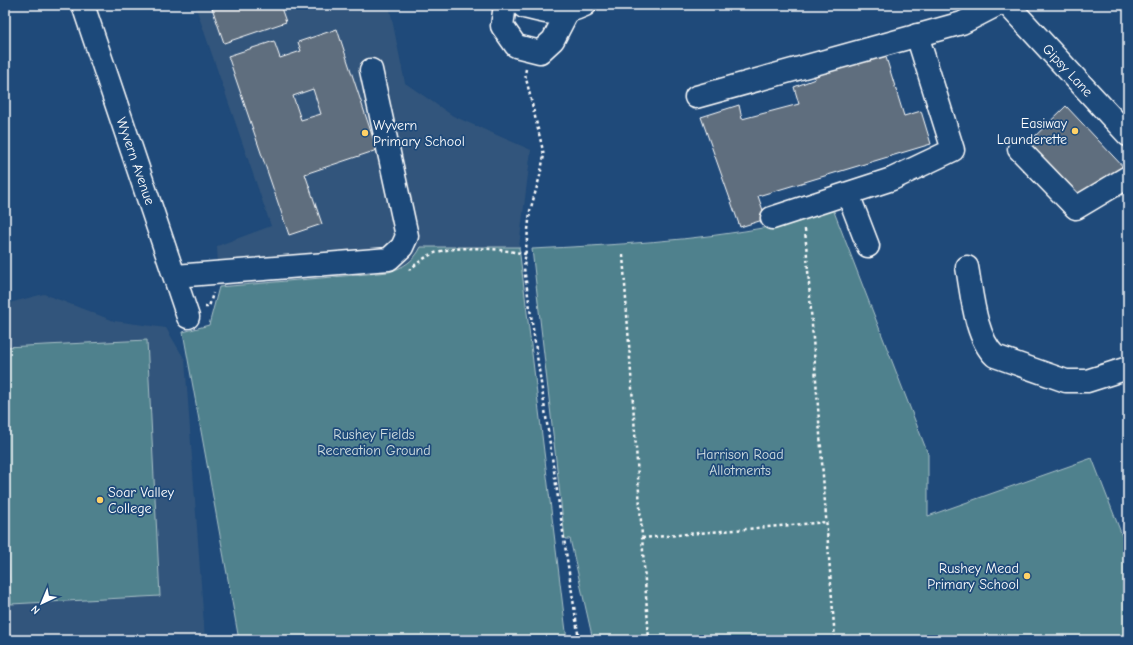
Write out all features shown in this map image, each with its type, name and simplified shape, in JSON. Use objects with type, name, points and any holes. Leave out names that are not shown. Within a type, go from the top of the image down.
[{"type":"street","name":"Wyvern Avenue","points":[[83,5],[188,317]]},
{"type":"street","points":[[505,5],[502,26],[516,46],[540,52],[553,40],[576,9]]},
{"type":"street","points":[[522,5],[524,7],[551,14],[576,9]]},
{"type":"street","points":[[696,97],[962,23],[1008,6]]},
{"type":"street","name":"Gipsy Lane","points":[[1008,6],[1128,135]]},
{"type":"street","points":[[772,218],[892,179],[953,150],[917,35]]},
{"type":"street","points":[[175,276],[390,259],[402,247],[407,236],[371,70]]},
{"type":"street","points":[[1019,149],[1076,208],[1128,177]]},
{"type":"street","points":[[848,194],[868,246]]},
{"type":"street","points":[[967,267],[982,337],[987,348],[995,356],[1066,381],[1087,381],[1128,368]]},
{"type":"path","points":[[529,49],[525,74],[544,155],[540,176],[530,211],[524,268],[579,640]]},
{"type":"path","points":[[805,229],[835,640]]},
{"type":"path","points":[[623,255],[649,640]]},
{"type":"path","points":[[642,538],[826,522]]},
{"type":"shaded area","name":"Wyvern Primary School","points":[[195,5],[389,5],[405,83],[453,116],[531,150],[519,247],[421,247],[416,256],[404,267],[389,272],[219,287],[217,246],[271,226]]},
{"type":"shaded area","name":"Soar Valley College","points":[[44,294],[114,321],[166,328],[185,360],[205,640],[5,640],[5,304]]},
{"type":"green space","name":"Harrison Road Allotments","points":[[833,209],[928,454],[928,516],[1092,458],[1123,538],[1128,536],[1128,640],[593,640],[570,539],[565,539],[532,249],[684,239],[781,225]]},
{"type":"green space","name":"Rushey Fields Recreation Ground","points":[[421,247],[519,247],[567,640],[239,640],[183,332],[209,325],[219,287],[389,272],[412,260]]},
{"type":"green space","name":"Soar Valley College","points":[[147,340],[160,596],[11,604],[5,495],[5,347]]},
{"type":"building","points":[[211,5],[280,5],[286,22],[224,43]]},
{"type":"building","points":[[337,29],[377,150],[305,174],[322,224],[289,235],[228,56],[274,41],[280,58],[301,51],[298,42]],"holes":[[[313,89],[321,114],[301,120],[293,96]]]},
{"type":"building","points":[[885,54],[904,116],[921,111],[931,144],[758,196],[766,219],[740,227],[701,117],[739,105],[742,119],[799,104],[794,87],[815,79],[814,72]]},
{"type":"building","points":[[1066,106],[1128,172],[1081,197],[1028,143]]},
{"type":"place","name":"Easiway Launderette","points":[[1075,131]]},
{"type":"place","name":"Wyvern Primary School","points":[[365,133]]},
{"type":"place","name":"Soar Valley College","points":[[100,500]]},
{"type":"place","name":"Rushey Mead Primary School","points":[[1027,576]]}]
